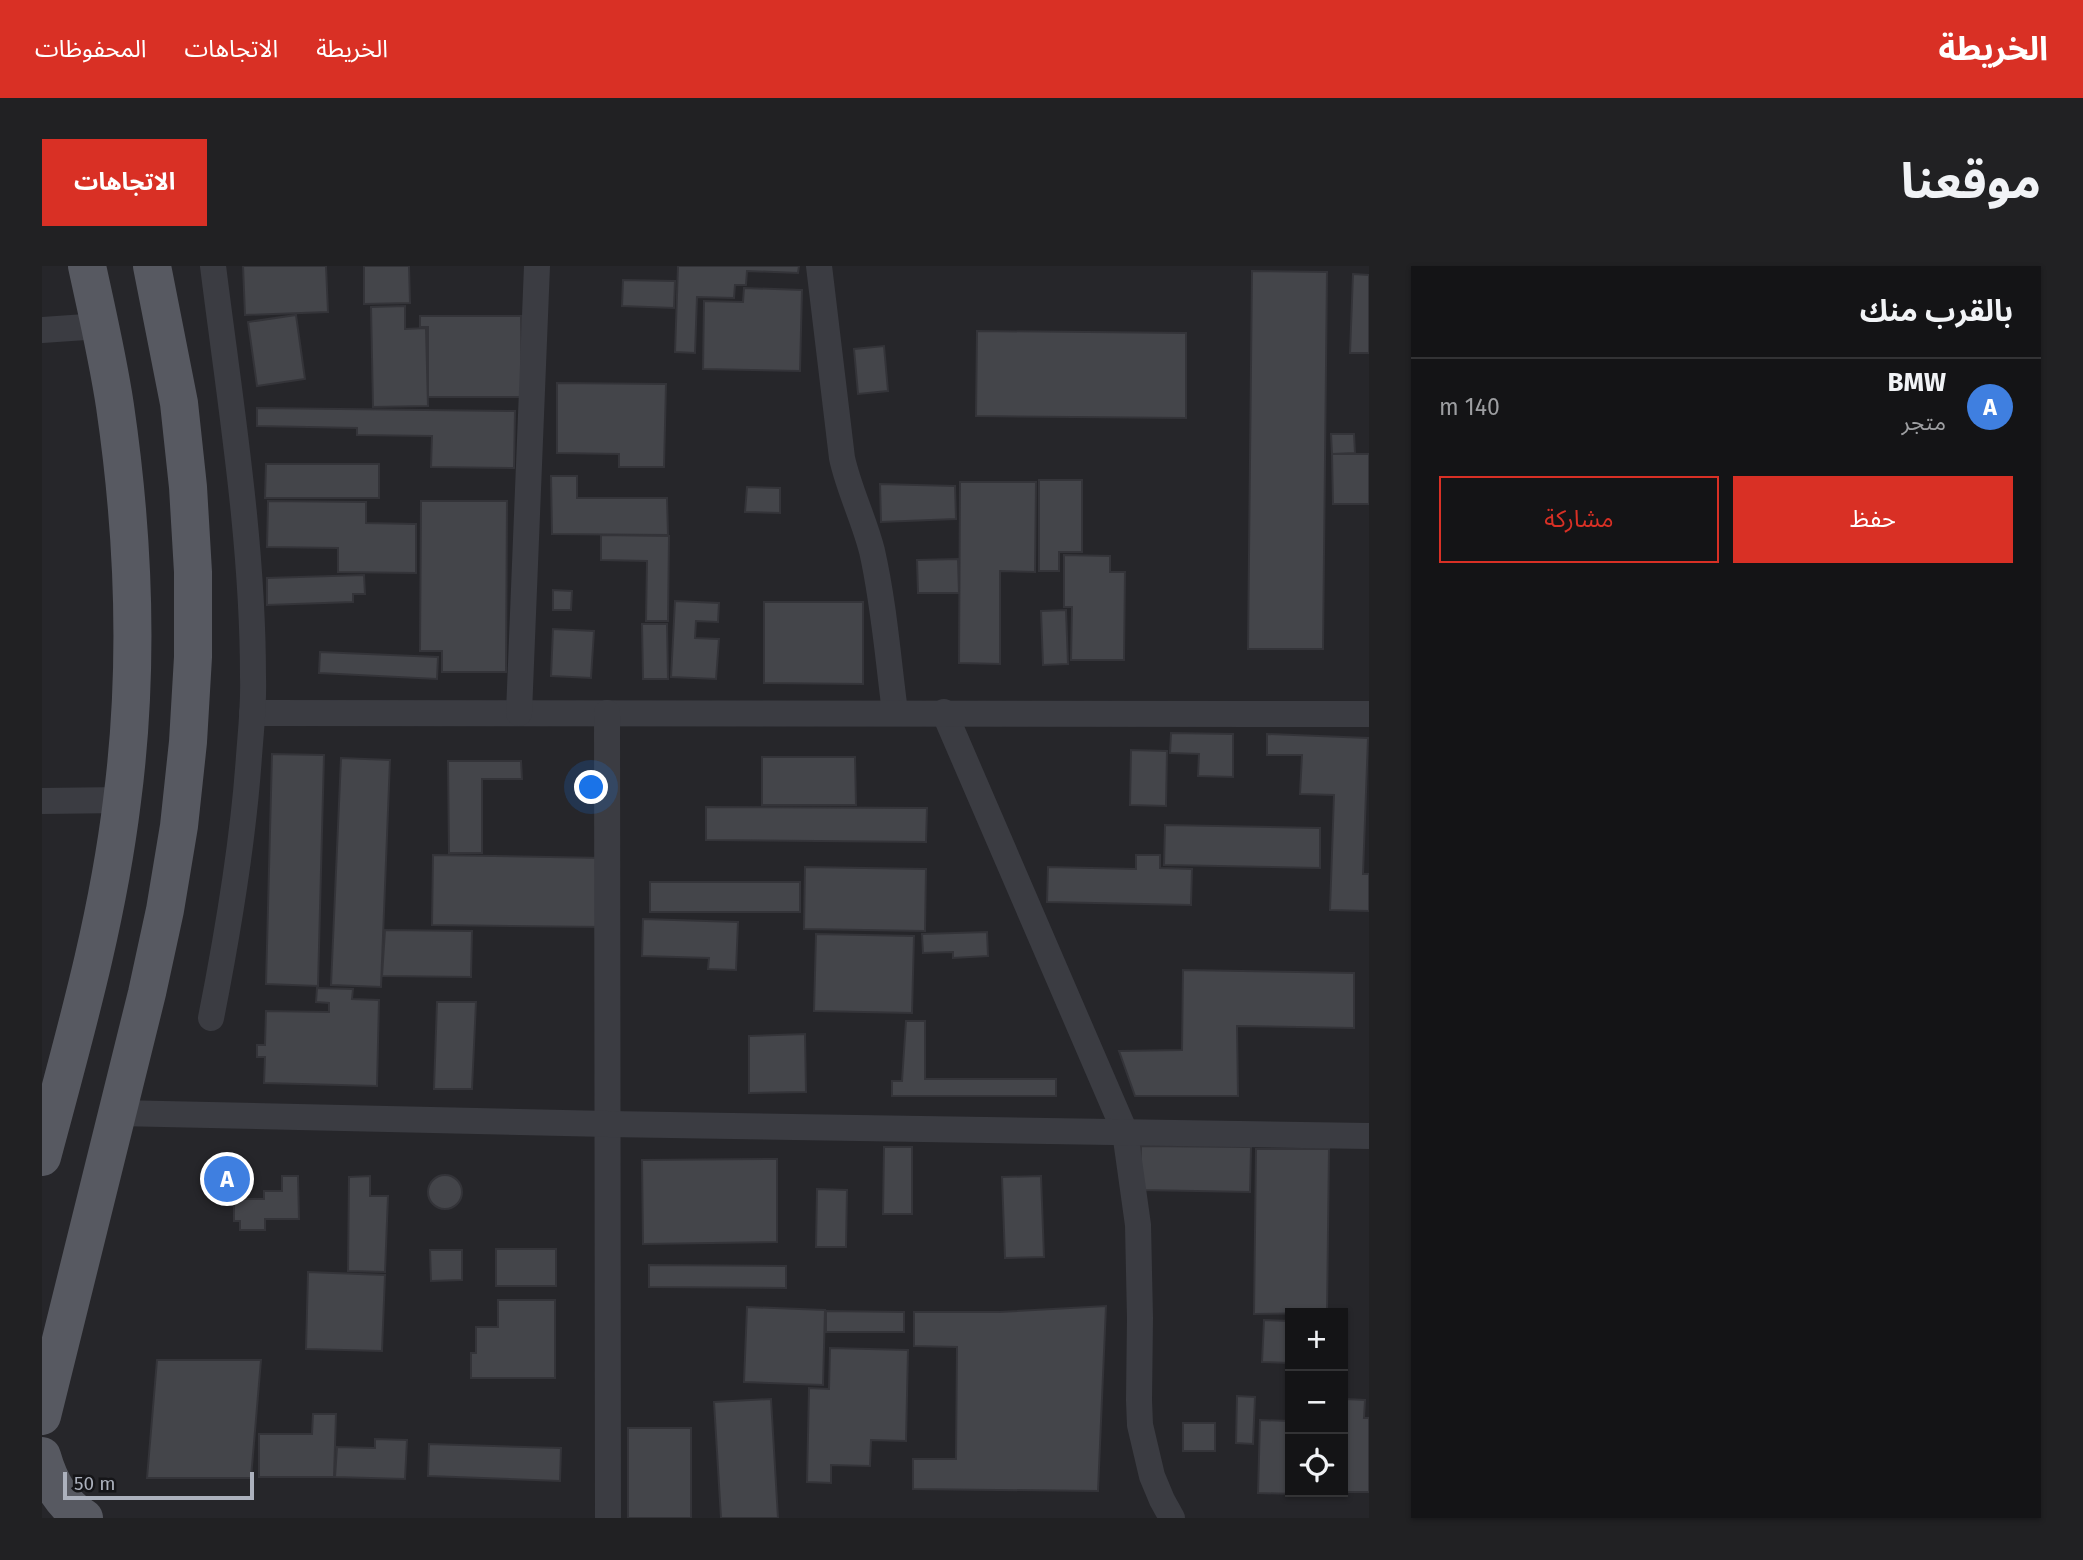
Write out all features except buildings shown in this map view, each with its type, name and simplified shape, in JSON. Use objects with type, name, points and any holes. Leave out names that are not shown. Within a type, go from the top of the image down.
[{"type":"main road","points":[[42,1157],[97,947],[123,800],[130,721],[131,562],[125,483],[115,404],[87,266]]},
{"type":"main road","points":[[42,1416],[167,898],[187,754],[193,657],[187,475],[178,403],[152,266]]},
{"type":"main road","points":[[43,1471],[65,1502],[84,1518]]},
{"type":"street","points":[[211,1018],[240,848],[252,713],[252,617],[247,555],[213,266]]},
{"type":"street","points":[[519,713],[537,266]]},
{"type":"street","points":[[819,266],[842,458],[871,549],[895,712]]},
{"type":"street","points":[[42,330],[100,326]]},
{"type":"street","points":[[944,712],[1125,1132],[1138,1225],[1140,1426],[1152,1476],[1172,1518]]},
{"type":"street","points":[[252,713],[1369,714]]},
{"type":"street","points":[[607,713],[607,1518]]},
{"type":"street","points":[[42,801],[123,800]]},
{"type":"street","points":[[117,1113],[1369,1136]]},
{"type":"shaded area","points":[[42,266],[1369,266],[1369,1518],[42,1518]]},
{"type":"place","name":"BMW","points":[[227,1179]]}]
